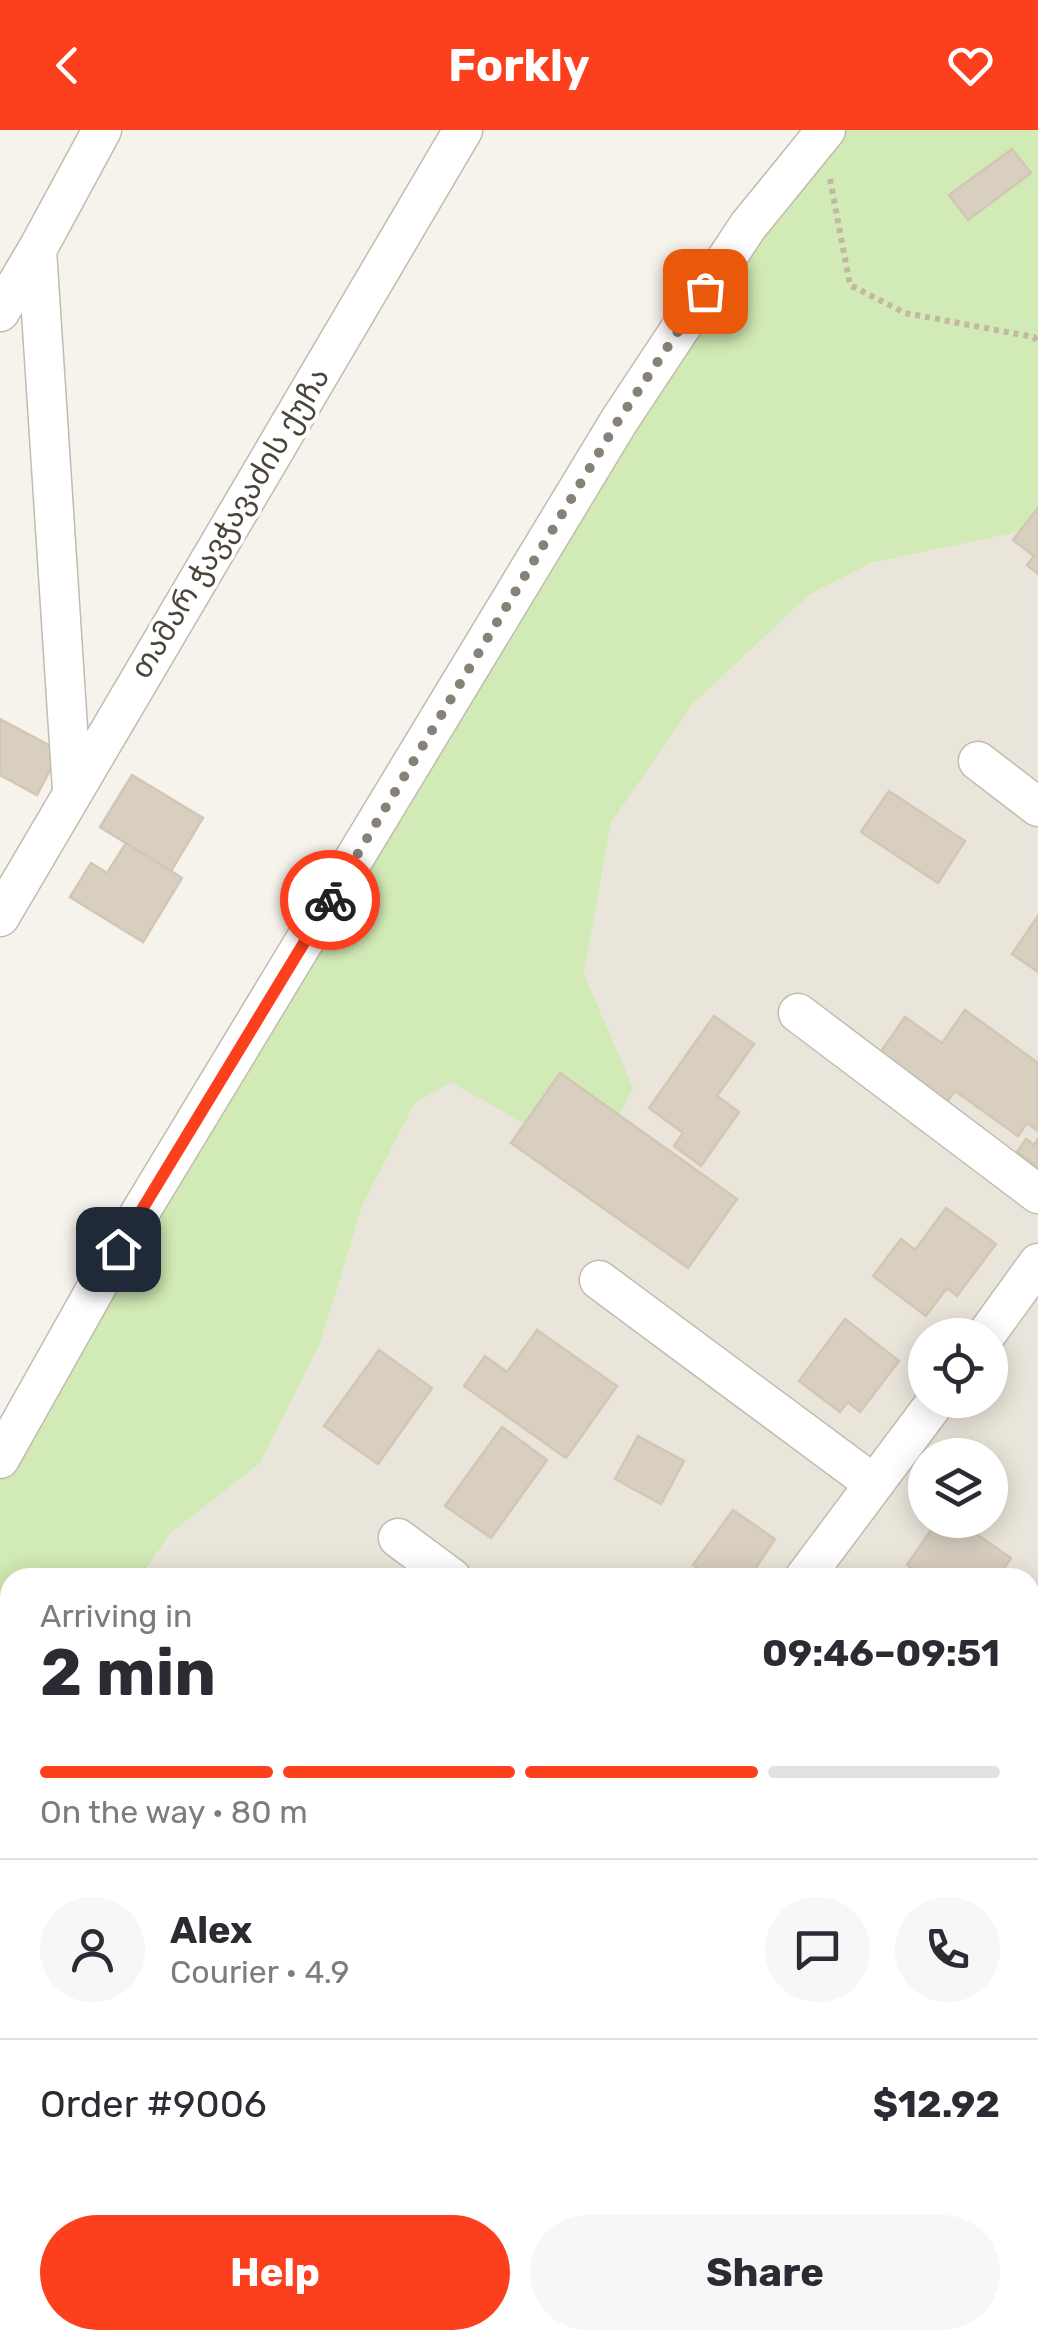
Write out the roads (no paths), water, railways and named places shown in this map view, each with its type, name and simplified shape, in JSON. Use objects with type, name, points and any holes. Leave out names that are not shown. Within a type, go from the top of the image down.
[{"type":"street","points":[[0,312],[102,130]]},
{"type":"street","name":"თამარ ჭავჭავაძის ქუჩა","points":[[0,918],[463,130]]},
{"type":"street","points":[[0,1459],[118,1249],[618,421],[748,226],[824,132]]},
{"type":"street","points":[[37,250],[72,790]]},
{"type":"street","points":[[978,761],[1038,807]]},
{"type":"street","points":[[798,1012],[1038,1194]]},
{"type":"street","points":[[998,1318],[1038,1262]]},
{"type":"street","points":[[599,1280],[874,1484]]},
{"type":"street","points":[[811,1568],[924,1418]]},
{"type":"street","points":[[398,1538],[438,1568]]}]
